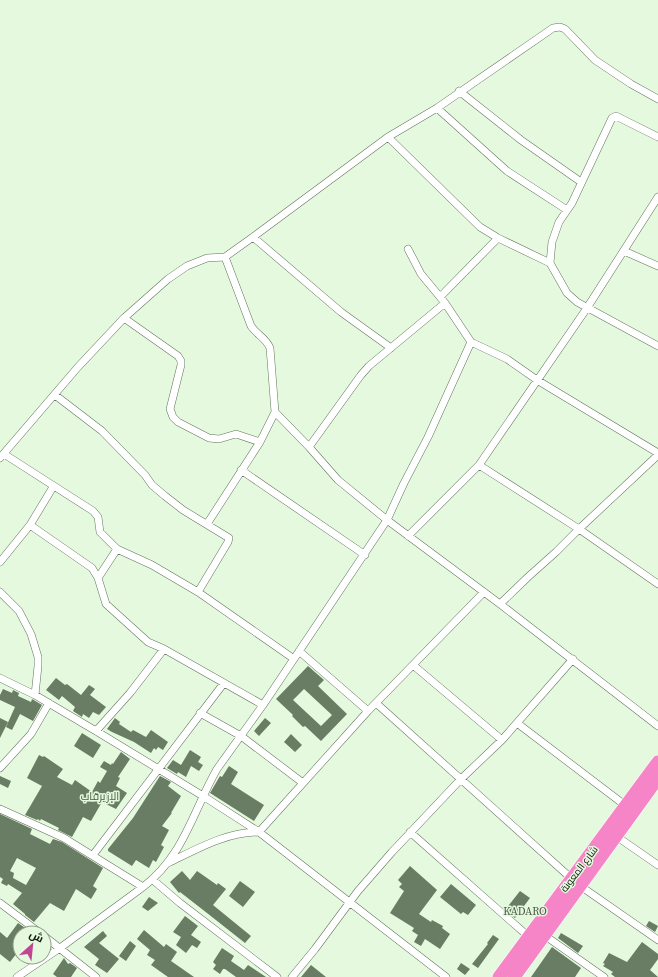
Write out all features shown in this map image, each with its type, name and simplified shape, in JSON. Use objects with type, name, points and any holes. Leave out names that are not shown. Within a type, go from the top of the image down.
[{"type":"highway","name":"شارع المعونة","points":[[514,977],[544,935],[576,882],[626,806],[658,762]]},
{"type":"highway","name":"شارع المعونة","points":[[590,862],[616,836],[656,786]]},
{"type":"highway","name":"شارع المعونة","points":[[499,977],[529,937],[576,882]]},
{"type":"street","points":[[294,659],[198,592],[117,548],[100,532],[98,517],[93,511],[2,456],[56,395],[78,367],[124,318],[168,279],[187,266],[207,258],[225,256],[388,137],[437,108],[553,28],[560,27],[565,29],[595,60],[631,84],[658,99]]},
{"type":"street","points":[[460,91],[521,140],[582,182]]},
{"type":"street","points":[[437,108],[506,171],[567,210]]},
{"type":"street","points":[[550,263],[552,242],[559,222],[582,182],[612,118],[616,116],[658,137]]},
{"type":"street","points":[[388,137],[480,227],[498,238],[550,263],[567,293],[577,302],[658,346]]},
{"type":"street","points":[[408,536],[479,465],[588,308],[658,197]]},
{"type":"street","points":[[253,237],[341,312],[391,348]]},
{"type":"street","points":[[309,447],[369,366],[391,348],[442,300],[498,238]]},
{"type":"street","points":[[408,249],[421,274],[442,300],[471,342],[507,359],[537,380],[658,454],[500,604]]},
{"type":"street","points":[[624,251],[658,266]]},
{"type":"street","points":[[207,524],[260,442],[275,412],[270,348],[268,342],[256,333],[251,326],[225,256]]},
{"type":"street","points":[[124,318],[178,356],[181,361],[170,409],[173,417],[178,422],[209,438],[219,439],[236,434],[260,442]]},
{"type":"street","points":[[17,977],[60,948],[153,880],[168,863],[189,829],[217,769],[294,659],[388,520],[471,342]]},
{"type":"street","points":[[56,395],[102,431],[164,496],[183,510],[229,538],[198,592]]},
{"type":"street","points":[[275,412],[338,480],[408,536],[573,659],[658,726]]},
{"type":"street","points":[[479,465],[579,529],[658,584]]},
{"type":"street","points":[[241,470],[365,555]]},
{"type":"street","points":[[1,557],[30,525],[53,486]]},
{"type":"street","points":[[30,525],[92,568],[98,578],[106,604],[148,642],[164,649],[262,705]]},
{"type":"street","points":[[98,578],[117,548]]},
{"type":"street","points":[[0,592],[19,611],[31,634],[38,657],[34,695]]},
{"type":"street","points":[[168,863],[227,836],[248,832],[259,832],[368,711],[484,592]]},
{"type":"street","points":[[96,731],[130,693],[164,649]]},
{"type":"street","points":[[299,651],[368,711]]},
{"type":"street","points":[[292,977],[315,950],[349,903],[410,832],[460,780],[502,740],[573,659]]},
{"type":"street","points":[[413,665],[502,740]]},
{"type":"street","points":[[0,678],[34,695],[96,731],[204,796],[259,832],[446,977]]},
{"type":"street","points":[[93,855],[224,683]]},
{"type":"street","points":[[376,703],[460,780],[576,882],[658,940]]},
{"type":"street","points":[[0,768],[31,734],[49,704]]},
{"type":"street","points":[[200,713],[241,736],[303,783]]},
{"type":"street","points":[[517,723],[626,806]]},
{"type":"street","points":[[0,810],[64,838],[143,887]]},
{"type":"street","points":[[410,832],[529,937]]},
{"type":"street","points":[[616,836],[658,865]]},
{"type":"street","points":[[153,880],[180,903],[277,977]]},
{"type":"street","points":[[0,903],[29,925]]},
{"type":"street","points":[[544,935],[604,977]]},
{"type":"street","points":[[52,942],[96,977]]},
{"type":"building","points":[[308,666],[324,680],[318,686],[347,714],[321,741],[305,726],[303,727],[276,699]],"holes":[[[304,689],[332,715],[321,726],[293,700]]]},
{"type":"building","points":[[56,678],[65,685],[67,684],[81,695],[89,685],[95,689],[90,695],[106,707],[99,715],[93,712],[89,718],[83,714],[82,717],[73,711],[75,707],[62,696],[59,700],[46,690]]},
{"type":"building","points":[[3,689],[12,693],[13,690],[19,693],[18,696],[31,702],[32,699],[42,705],[33,721],[20,714],[12,730],[6,727],[15,707],[0,700],[0,695]]},
{"type":"building","points":[[0,718],[8,722],[0,738]]},
{"type":"building","points":[[115,718],[120,722],[119,724],[131,732],[133,730],[146,737],[151,730],[168,742],[163,750],[158,747],[156,750],[154,748],[151,753],[134,742],[107,729]]},
{"type":"building","points":[[265,718],[271,723],[259,736],[254,731]]},
{"type":"building","points":[[82,733],[101,745],[93,758],[74,746]]},
{"type":"building","points":[[291,734],[302,745],[295,752],[284,742]]},
{"type":"building","points":[[190,750],[201,757],[198,762],[203,765],[199,771],[191,766],[186,777],[167,768],[173,760],[181,765]]},
{"type":"building","points":[[121,752],[130,759],[118,777],[120,778],[116,786],[127,793],[116,809],[102,802],[91,821],[83,817],[72,837],[58,830],[59,828],[41,819],[40,821],[25,815],[42,786],[27,778],[39,755],[44,756],[63,769],[57,777],[72,785],[75,780],[92,792],[98,781],[100,783],[107,771],[100,767],[104,761],[111,765],[112,763],[113,764]]},
{"type":"building","points":[[229,766],[238,772],[231,784],[264,805],[254,821],[210,793],[220,776],[222,777]]},
{"type":"building","points":[[0,776],[11,781],[8,788],[0,784]]},
{"type":"building","points":[[160,776],[171,782],[168,786],[181,796],[172,813],[162,826],[169,830],[161,845],[164,847],[156,862],[153,860],[149,868],[136,860],[132,866],[108,851],[108,849],[133,818]]},
{"type":"building","points":[[0,814],[32,829],[30,834],[50,844],[53,839],[62,842],[103,868],[93,886],[97,889],[91,899],[76,889],[64,911],[50,903],[34,922],[13,904],[22,893],[8,884],[7,886],[1,883],[3,879],[0,877]],"holes":[[[17,858],[36,868],[26,885],[13,878],[14,873],[10,871]]]},
{"type":"building","points":[[410,866],[437,890],[419,914],[431,922],[432,920],[443,926],[442,928],[450,934],[440,949],[425,939],[421,946],[414,942],[418,935],[412,931],[414,928],[390,913],[404,891],[399,887],[402,884],[398,880]]},
{"type":"building","points":[[182,871],[190,880],[197,871],[217,885],[218,883],[226,889],[213,905],[251,936],[245,943],[180,892],[179,893],[170,882]]},
{"type":"building","points":[[240,881],[255,892],[243,907],[229,896]]},
{"type":"building","points":[[451,884],[476,905],[468,915],[463,912],[461,914],[440,897]]},
{"type":"building","points":[[520,891],[530,898],[515,918],[505,910]]},
{"type":"building","points":[[149,897],[158,903],[148,911],[142,907]]},
{"type":"building","points":[[185,916],[198,926],[191,935],[201,942],[197,948],[192,945],[186,953],[176,945],[181,937],[173,932]]},
{"type":"building","points":[[649,921],[658,926],[655,932],[646,926]]},
{"type":"building","points":[[144,930],[164,947],[166,944],[177,952],[171,961],[194,977],[168,977],[151,965],[155,960],[147,955],[150,950],[137,939]]},
{"type":"building","points":[[12,931],[12,959],[10,962],[0,954],[0,932],[7,938]]},
{"type":"building","points":[[103,931],[107,936],[99,943],[119,959],[107,973],[95,965],[99,959],[84,947]]},
{"type":"building","points":[[561,933],[583,946],[578,953],[558,938]]},
{"type":"building","points":[[493,935],[499,939],[478,968],[472,964],[488,944],[487,943]]},
{"type":"building","points":[[130,941],[136,946],[126,961],[119,956]]},
{"type":"building","points":[[642,942],[658,954],[658,959],[650,970],[658,977],[615,977],[611,974],[613,972],[603,966],[605,964],[603,963],[609,953],[627,962]]},
{"type":"building","points":[[552,947],[581,968],[575,977],[531,977]]},
{"type":"building","points":[[222,948],[234,956],[231,961],[244,970],[248,965],[266,977],[236,977],[225,969],[223,969],[220,974],[213,969],[216,965],[213,962]]},
{"type":"building","points":[[64,958],[68,964],[70,963],[77,968],[71,977],[57,977],[53,974]]},
{"type":"building","points":[[461,963],[470,969],[465,975],[457,969]]},
{"type":"building","points":[[311,965],[326,977],[301,977]]},
{"type":"district","name":"الإزيرقاب","points":[[100,796]]},
{"type":"district","name":"KADARO","points":[[525,911]]}]
